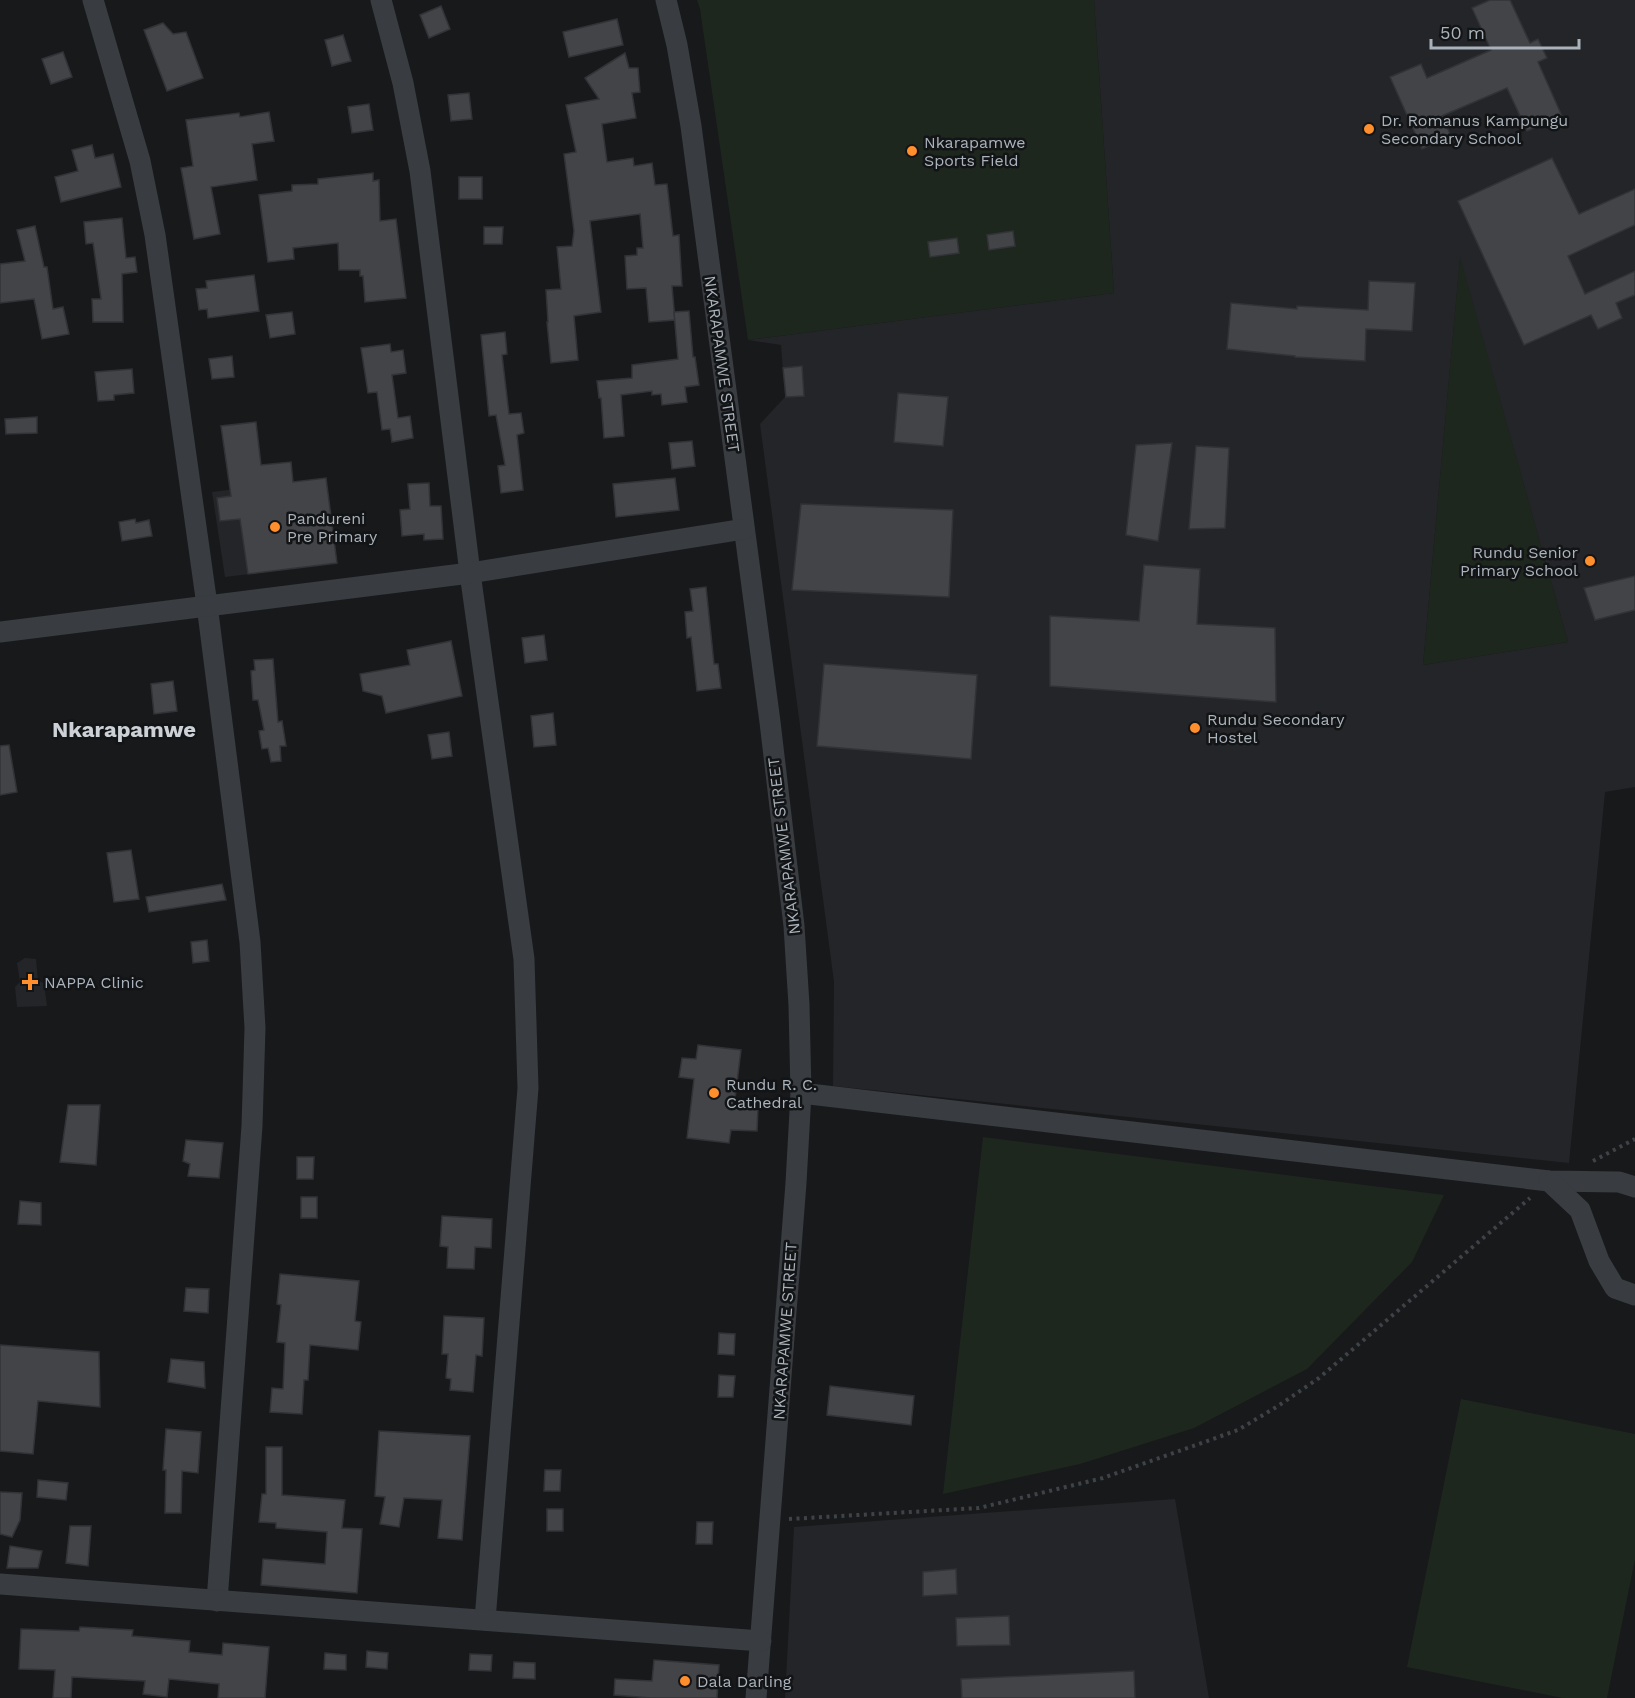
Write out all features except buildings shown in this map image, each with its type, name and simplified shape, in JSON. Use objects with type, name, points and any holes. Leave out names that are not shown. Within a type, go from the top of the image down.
[{"type":"street","points":[[93,0],[140,161],[155,235],[207,605],[249,942],[255,1028],[252,1138],[217,1601]]},
{"type":"street","points":[[381,0],[403,83],[420,171],[470,573],[524,959],[528,1088],[485,1620]]},
{"type":"street","name":"NKARAPAMWE STREET","points":[[666,0],[677,45],[690,126],[744,529],[794,926],[799,1005],[801,1093],[796,1184],[756,1698]]},
{"type":"street","points":[[0,632],[470,573],[744,529]]},
{"type":"street","points":[[801,1093],[1549,1181],[1620,1182],[1635,1187]]},
{"type":"street","points":[[1549,1181],[1580,1210],[1599,1261],[1615,1288],[1635,1295]]},
{"type":"street","points":[[0,1584],[761,1641]]},
{"type":"path","points":[[1593,1161],[1635,1139]]},
{"type":"path","points":[[770,1520],[979,1508],[1103,1478],[1238,1430],[1319,1378],[1549,1181]]},
{"type":"shaded area","name":"Nkarapamwe Sports Field","points":[[697,0],[1094,0],[1114,293],[748,340]]},
{"type":"shaded area","name":"Rundu Secondary Hostel","points":[[1094,0],[1635,0],[1635,787],[1605,792],[1569,1163],[833,1086],[834,982],[760,424],[785,397],[781,345],[748,340],[1114,293]],"holes":[[[1460,259],[1568,642],[1423,665]]]},
{"type":"shaded area","points":[[1460,257],[1568,642],[1423,665]]},
{"type":"shaded area","name":"Pandureni Pre Primary","points":[[326,478],[337,563],[225,577],[212,492]]},
{"type":"shaded area","name":"NAPPA Clinic","points":[[25,958],[36,959],[38,981],[44,983],[47,1006],[17,1007],[15,987],[20,982],[17,963]]},
{"type":"shaded area","points":[[983,1137],[1444,1195],[1412,1262],[1307,1369],[1194,1428],[1080,1464],[943,1494]]},
{"type":"shaded area","points":[[1461,1399],[1635,1434],[1635,1559],[1607,1698],[1563,1698],[1407,1667]]},
{"type":"shaded area","points":[[1175,1499],[1209,1698],[785,1698],[794,1527]]},
{"type":"place","name":"Dr. Romanus Kampungu Secondary School","points":[[1369,129]]},
{"type":"place","name":"Nkarapamwe Sports Field","points":[[912,151]]},
{"type":"place","name":"Pandureni Pre Primary","points":[[275,527]]},
{"type":"place","name":"Rundu Senior Primary School","points":[[1590,561]]},
{"type":"place","name":"Rundu Secondary Hostel","points":[[1195,728]]},
{"type":"place","name":"NAPPA Clinic","points":[[30,982]]},
{"type":"place","name":"Rundu R. C. Cathedral","points":[[714,1093]]},
{"type":"place","name":"Dala Darling","points":[[685,1681]]},
{"type":"district","name":"Nkarapamwe","points":[[124,729]]}]
